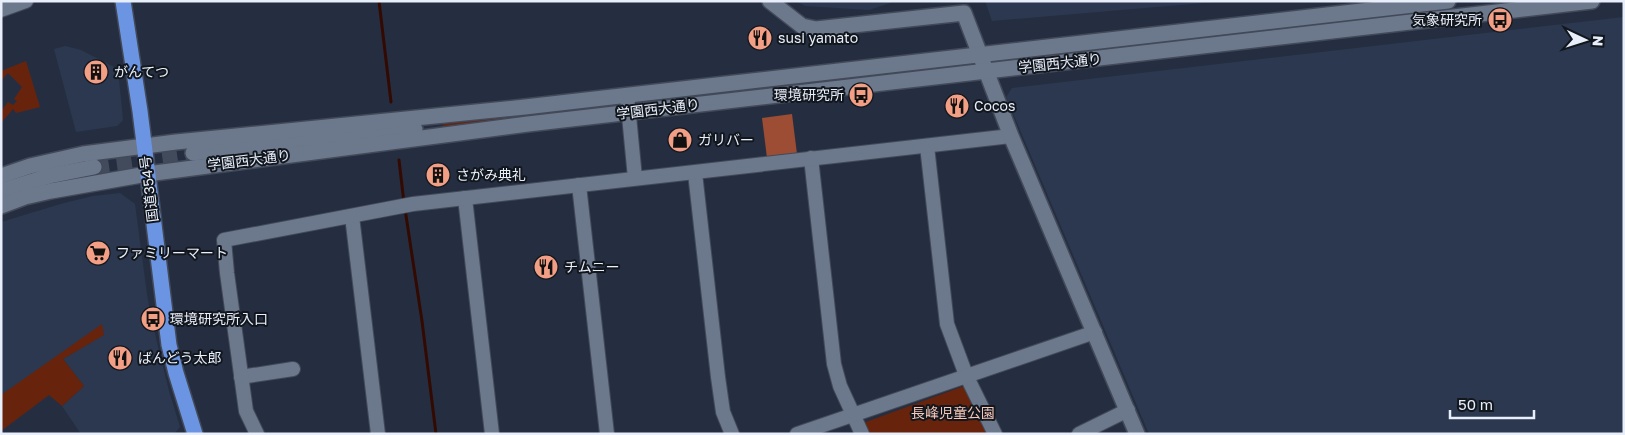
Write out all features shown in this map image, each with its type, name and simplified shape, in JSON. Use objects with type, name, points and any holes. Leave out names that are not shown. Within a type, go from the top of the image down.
[{"type":"highway","name":"国道354号","points":[[123,1],[144,146],[169,345],[195,434]]},
{"type":"main road","points":[[770,1],[802,26],[816,29],[964,13],[1011,136],[1137,434]]},
{"type":"main road","name":"学園西大通り","points":[[1,176],[30,166],[74,156],[144,146],[525,107],[1448,1]]},
{"type":"main road","name":"学園西大通り","points":[[1,206],[25,197],[147,174],[528,124],[1592,1]]},
{"type":"main road","name":"学園西大通り","points":[[389,131],[443,121],[512,112],[525,107]]},
{"type":"main road","name":"学園西大通り","points":[[193,153],[389,131],[512,122],[528,124]]},
{"type":"main road","points":[[1,191],[49,176],[94,167]]},
{"type":"street","points":[[1,10],[26,1]]},
{"type":"street","points":[[626,95],[635,178]]},
{"type":"street","points":[[257,434],[246,411],[224,240],[413,204],[1011,136]]},
{"type":"street","points":[[927,146],[947,324],[966,376],[995,434]]},
{"type":"street","points":[[811,158],[834,364],[840,386],[862,434]]},
{"type":"street","points":[[695,173],[718,377],[723,412],[732,434]]},
{"type":"street","points":[[579,185],[608,434]]},
{"type":"street","points":[[465,198],[492,434]]},
{"type":"street","points":[[352,216],[378,434]]},
{"type":"street","points":[[797,434],[1095,332]]},
{"type":"street","points":[[241,377],[293,369]]},
{"type":"street","points":[[1079,434],[1128,410]]},
{"type":"shaded area","points":[[796,1],[896,1],[869,10],[805,6]]},
{"type":"shaded area","points":[[985,1],[1227,1],[992,21]]},
{"type":"shaded area","points":[[1624,17],[1624,434],[1149,434],[1006,97],[1012,88]]},
{"type":"shaded area","points":[[65,46],[81,50],[118,69],[123,120],[117,126],[76,132],[54,49]]},
{"type":"shaded area","points":[[792,114],[797,154],[767,158],[762,118]]},
{"type":"shaded area","points":[[120,193],[135,204],[151,318],[180,427],[174,434],[81,434],[62,406],[84,386],[63,359],[104,335],[1,395],[1,222],[64,203],[93,196]]},
{"type":"green space","points":[[26,61],[40,107],[16,113],[13,109],[1,123],[1,111],[8,102],[13,105],[17,101],[14,99],[22,87],[8,73],[1,81],[1,71]]},
{"type":"green space","points":[[902,74],[650,104],[651,99],[869,75]]},
{"type":"green space","points":[[581,110],[524,118],[443,126],[443,124]]},
{"type":"green space","points":[[102,324],[104,335],[63,359],[84,386],[62,406],[49,395],[1,431],[1,395]]},
{"type":"green space","name":"長峰児童公園","points":[[964,386],[987,434],[868,434],[863,423]]},
{"type":"waterway","points":[[379,1],[391,102]]},
{"type":"waterway","points":[[399,160],[404,203]]},
{"type":"waterway","points":[[405,209],[422,321],[436,434]]},
{"type":"tunnel","points":[[94,167],[193,153]]},
{"type":"place","name":"気象研究所","points":[[1500,20]]},
{"type":"place","name":"susi yamato","points":[[760,38]]},
{"type":"place","name":"がんてつ","points":[[96,72]]},
{"type":"place","name":"環境研究所","points":[[861,95]]},
{"type":"place","name":"Cocos","points":[[957,106]]},
{"type":"place","name":"ガリバー","points":[[680,140]]},
{"type":"place","name":"さがみ典礼","points":[[438,175]]},
{"type":"place","name":"ファミリーマート","points":[[98,253]]},
{"type":"place","name":"チムニー","points":[[546,267]]},
{"type":"place","name":"環境研究所入口","points":[[153,319]]},
{"type":"place","name":"ばんどう太郎","points":[[120,358]]}]
